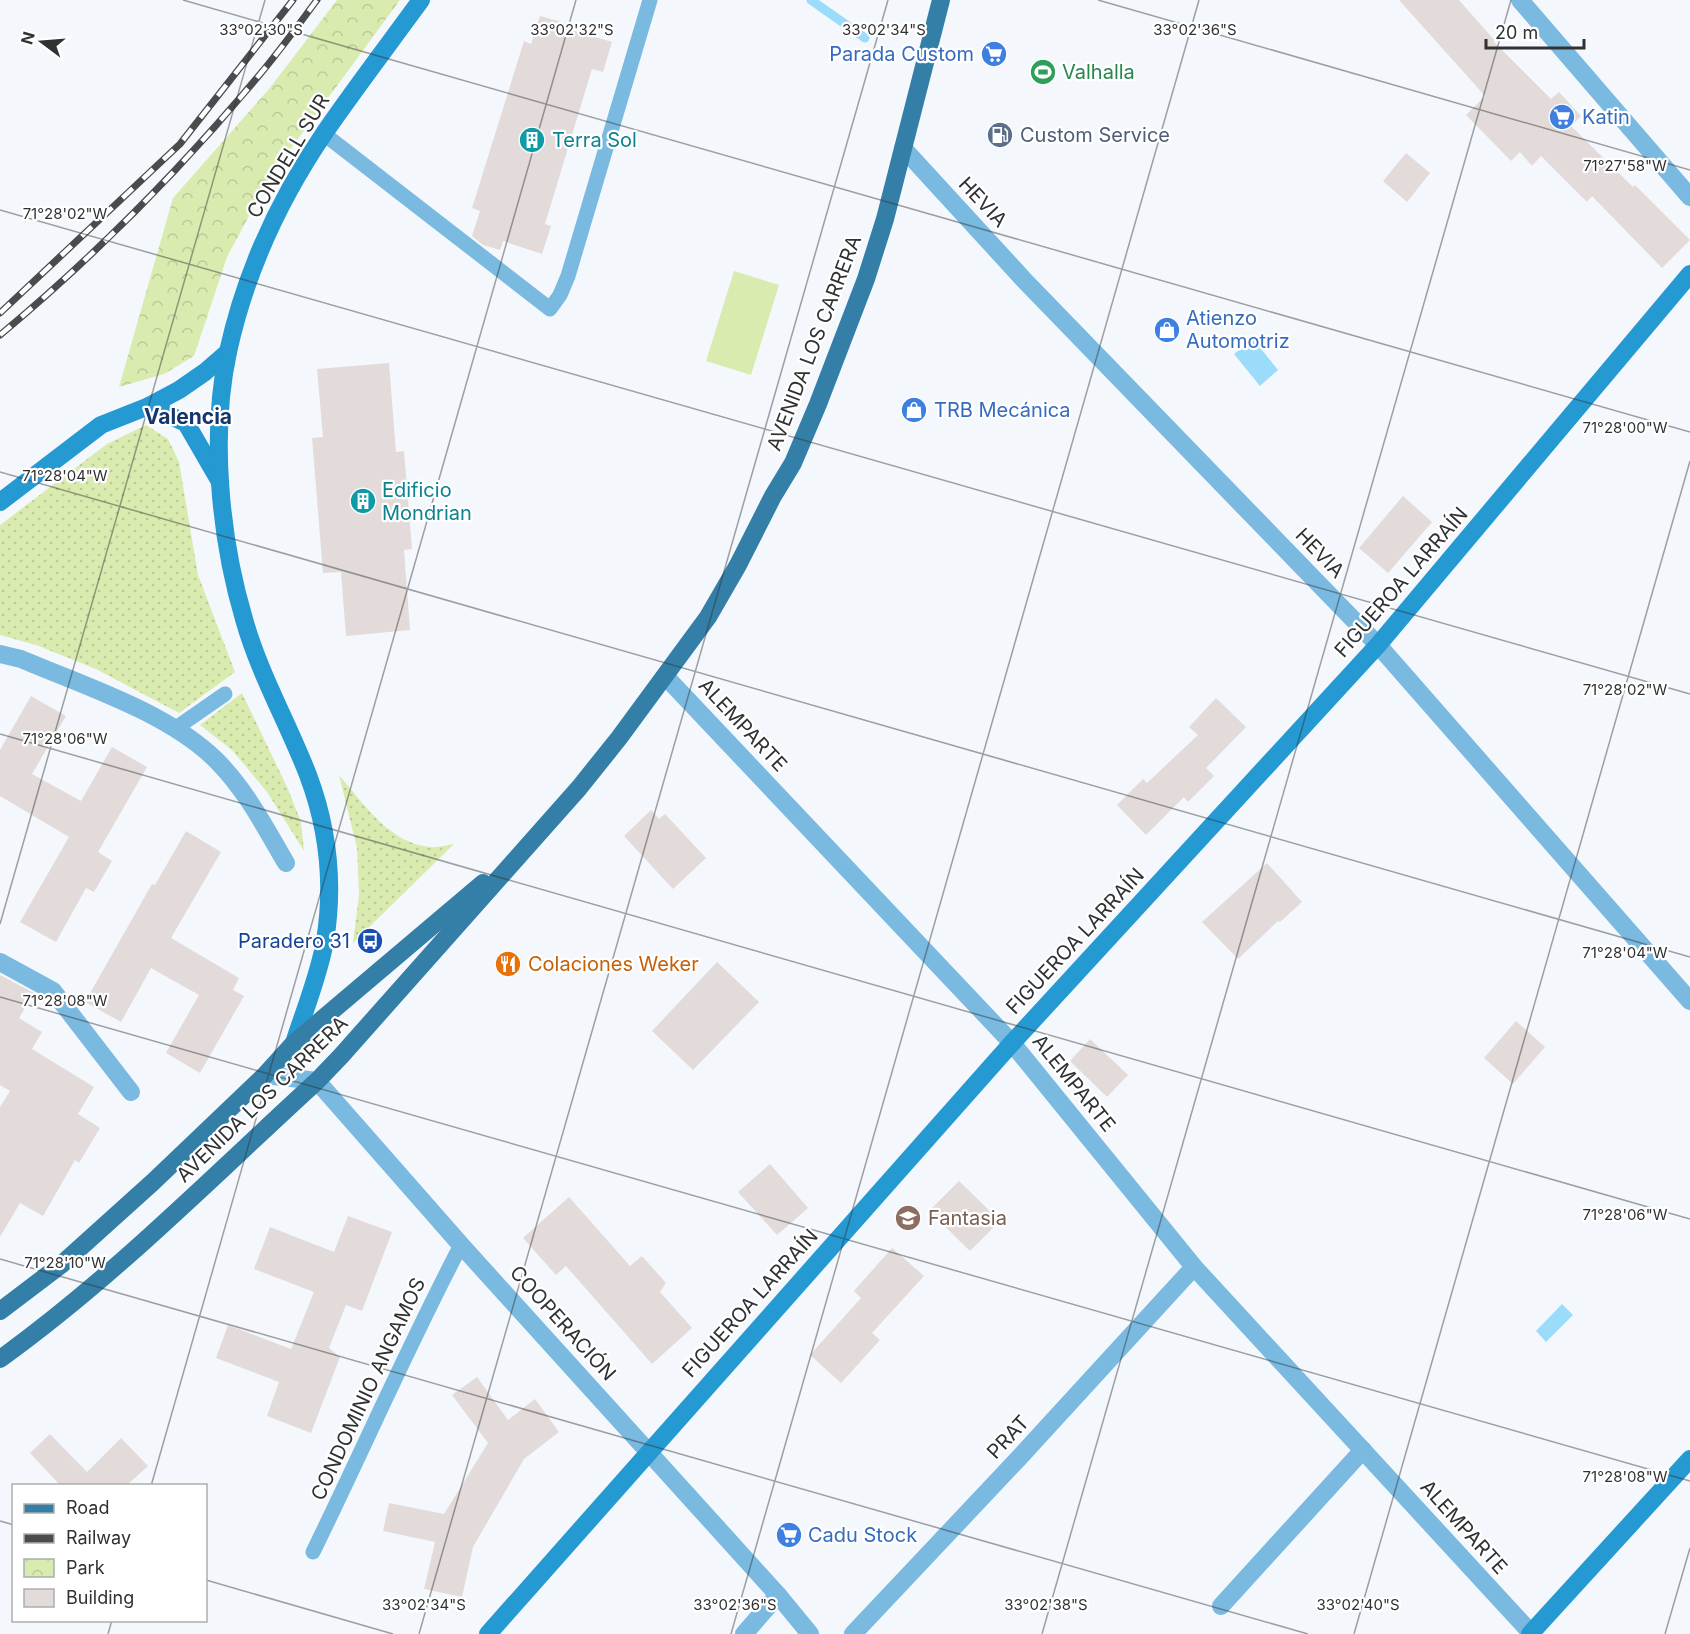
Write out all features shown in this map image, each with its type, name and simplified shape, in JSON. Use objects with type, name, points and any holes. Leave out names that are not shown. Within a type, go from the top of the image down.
[{"type":"main road","name":"AVENIDA LOS CARRERA","points":[[0,1359],[124,1259],[317,1081],[385,1008],[606,755],[708,617],[793,462],[866,279],[885,219],[941,0]]},
{"type":"main road","name":"AVENIDA LOS CARRERA","points":[[0,1311],[62,1264],[153,1182],[265,1075],[294,1043],[530,843]]},
{"type":"street","name":"CONDELL SUR","points":[[294,1043],[325,939],[330,891],[324,830],[308,776],[244,620],[226,541],[219,480],[221,397],[228,352],[244,295],[262,245],[283,203],[324,134],[421,0]]},
{"type":"street","points":[[1520,0],[1690,197]]},
{"type":"street","name":"HEVIA","points":[[903,148],[1025,281],[1378,645],[1690,1001]]},
{"type":"street","name":"FIGUEROA LARRAÍN","points":[[488,1634],[1012,1043],[1378,645],[1690,274]]},
{"type":"street","points":[[0,502],[101,425],[149,406],[179,390],[228,352]]},
{"type":"street","points":[[149,406],[186,423],[219,480]]},
{"type":"street","points":[[0,654],[21,659],[139,708],[176,728],[216,760],[249,798],[286,863]]},
{"type":"street","name":"ALEMPARTE","points":[[665,675],[1012,1043],[1194,1267],[1530,1634]]},
{"type":"street","points":[[0,962],[53,991],[131,1092]]},
{"type":"street","points":[[265,1075],[317,1081]]},
{"type":"street","name":"COOPERACIÓN","points":[[317,1081],[461,1245],[649,1450],[810,1634]]},
{"type":"street","name":"PRAT","points":[[853,1634],[1194,1267]]},
{"type":"street","points":[[1221,1606],[1363,1450]]},
{"type":"street","points":[[1530,1634],[1690,1459]]},
{"type":"street","points":[[744,1634],[778,1595]]},
{"type":"lane","points":[[324,134],[549,309],[560,295],[568,276],[650,0]]},
{"type":"lane","points":[[176,728],[225,694]]},
{"type":"lane","name":"CONDOMINIO ANGAMOS","points":[[313,1552],[424,1316],[461,1245]]},
{"type":"green space","points":[[337,0],[400,0],[270,177],[227,257],[194,356],[164,374],[119,387],[173,198],[269,89]]},
{"type":"green space","points":[[734,271],[779,285],[751,375],[706,361]]},
{"type":"green space","points":[[146,425],[168,439],[179,462],[198,575],[235,672],[179,713],[96,669],[36,645],[0,635],[0,525],[107,444]]},
{"type":"green space","points":[[242,693],[288,789],[301,822],[304,851],[267,792],[232,750],[200,725]]},
{"type":"green space","points":[[339,775],[378,820],[402,838],[430,847],[454,844],[353,943],[359,895],[357,848]]},
{"type":"water","points":[[1253,339],[1278,370],[1260,386],[1234,354]]},
{"type":"water","points":[[1562,1304],[1573,1315],[1546,1342],[1536,1331]]},
{"type":"building","points":[[1399,0],[1459,0],[1494,42],[1551,99],[1559,92],[1581,116],[1571,126],[1690,240],[1662,268],[1592,196],[1587,202],[1541,156],[1532,166],[1520,152],[1511,161],[1466,115],[1485,96]]},
{"type":"building","name":"Terra Sol","points":[[540,16],[569,24],[568,29],[612,42],[603,72],[592,69],[545,224],[551,226],[542,254],[503,241],[500,250],[483,245],[472,236],[480,211],[472,208],[524,41],[531,44]]},
{"type":"building","points":[[1406,153],[1430,173],[1407,202],[1383,181]]},
{"type":"building","name":"Edificio Mondrian","points":[[389,363],[396,452],[404,451],[412,549],[404,550],[410,630],[346,636],[341,572],[323,573],[312,438],[323,437],[317,369]]},
{"type":"building","points":[[1403,496],[1432,522],[1388,573],[1359,548]]},
{"type":"building","points":[[31,696],[66,716],[32,774],[81,801],[112,747],[147,767],[98,852],[112,861],[94,892],[86,888],[56,942],[20,922],[69,837],[0,796],[0,750]]},
{"type":"building","points":[[1216,698],[1246,727],[1206,768],[1214,776],[1188,802],[1184,797],[1146,835],[1117,805],[1143,779],[1147,783],[1198,735],[1189,727]]},
{"type":"building","points":[[651,810],[659,819],[665,814],[706,858],[673,889],[624,836]]},
{"type":"building","points":[[186,831],[221,852],[171,938],[239,978],[233,990],[244,996],[200,1073],[166,1053],[199,995],[151,968],[121,1022],[85,1002],[152,884],[155,885]]},
{"type":"building","points":[[1267,863],[1302,902],[1238,959],[1202,922]]},
{"type":"building","points":[[717,962],[759,1002],[693,1070],[652,1031]]},
{"type":"building","points":[[0,975],[34,993],[19,1018],[42,1032],[32,1049],[94,1087],[78,1114],[100,1128],[79,1163],[75,1160],[43,1216],[20,1203],[0,1237],[0,1107],[10,1091],[0,1085]]},
{"type":"building","points":[[1516,1021],[1545,1047],[1513,1084],[1484,1058]]},
{"type":"building","points":[[1090,1039],[1128,1075],[1107,1097],[1070,1061]]},
{"type":"building","points":[[770,1164],[808,1208],[777,1235],[738,1192]]},
{"type":"building","points":[[959,1181],[1000,1221],[970,1251],[929,1211]]},
{"type":"building","points":[[569,1197],[630,1266],[642,1256],[666,1283],[660,1292],[692,1328],[652,1364],[566,1266],[556,1275],[523,1238]]},
{"type":"building","points":[[348,1216],[392,1232],[362,1311],[346,1305],[329,1348],[340,1357],[311,1433],[267,1416],[279,1382],[216,1358],[228,1325],[291,1349],[314,1292],[254,1269],[270,1227],[334,1252]]},
{"type":"building","points":[[892,1248],[924,1276],[872,1333],[880,1340],[841,1383],[810,1355],[861,1298],[854,1291]]},
{"type":"building","points":[[477,1377],[508,1420],[535,1399],[559,1432],[524,1459],[473,1547],[462,1597],[424,1589],[435,1542],[383,1531],[389,1503],[444,1514],[488,1443],[452,1395]]},
{"type":"building","points":[[50,1434],[87,1472],[121,1438],[148,1466],[128,1484],[59,1484],[30,1453]]},
{"type":"waterway","points":[[811,0],[865,38]]},
{"type":"railway","points":[[0,313],[180,144],[293,0]]},
{"type":"railway","points":[[0,335],[70,274],[169,177],[261,73],[317,0]]},
{"type":"place","name":"Parada Custom","points":[[994,54]]},
{"type":"place","name":"Valhalla","points":[[1043,72]]},
{"type":"place","name":"Katin","points":[[1562,117]]},
{"type":"place","name":"Custom Service","points":[[1000,135]]},
{"type":"place","name":"Terra Sol","points":[[532,140]]},
{"type":"place","name":"Atienzo Automotriz","points":[[1167,330]]},
{"type":"place","name":"TRB Mecánica","points":[[914,410]]},
{"type":"place","name":"Edificio Mondrian","points":[[363,501]]},
{"type":"place","name":"Paradero 31","points":[[370,941]]},
{"type":"place","name":"Colaciones Weker","points":[[508,964]]},
{"type":"place","name":"Fantasia","points":[[908,1218]]},
{"type":"place","name":"Cadu Stock","points":[[789,1535]]},
{"type":"district","name":"Valencia","points":[[188,417]]}]
